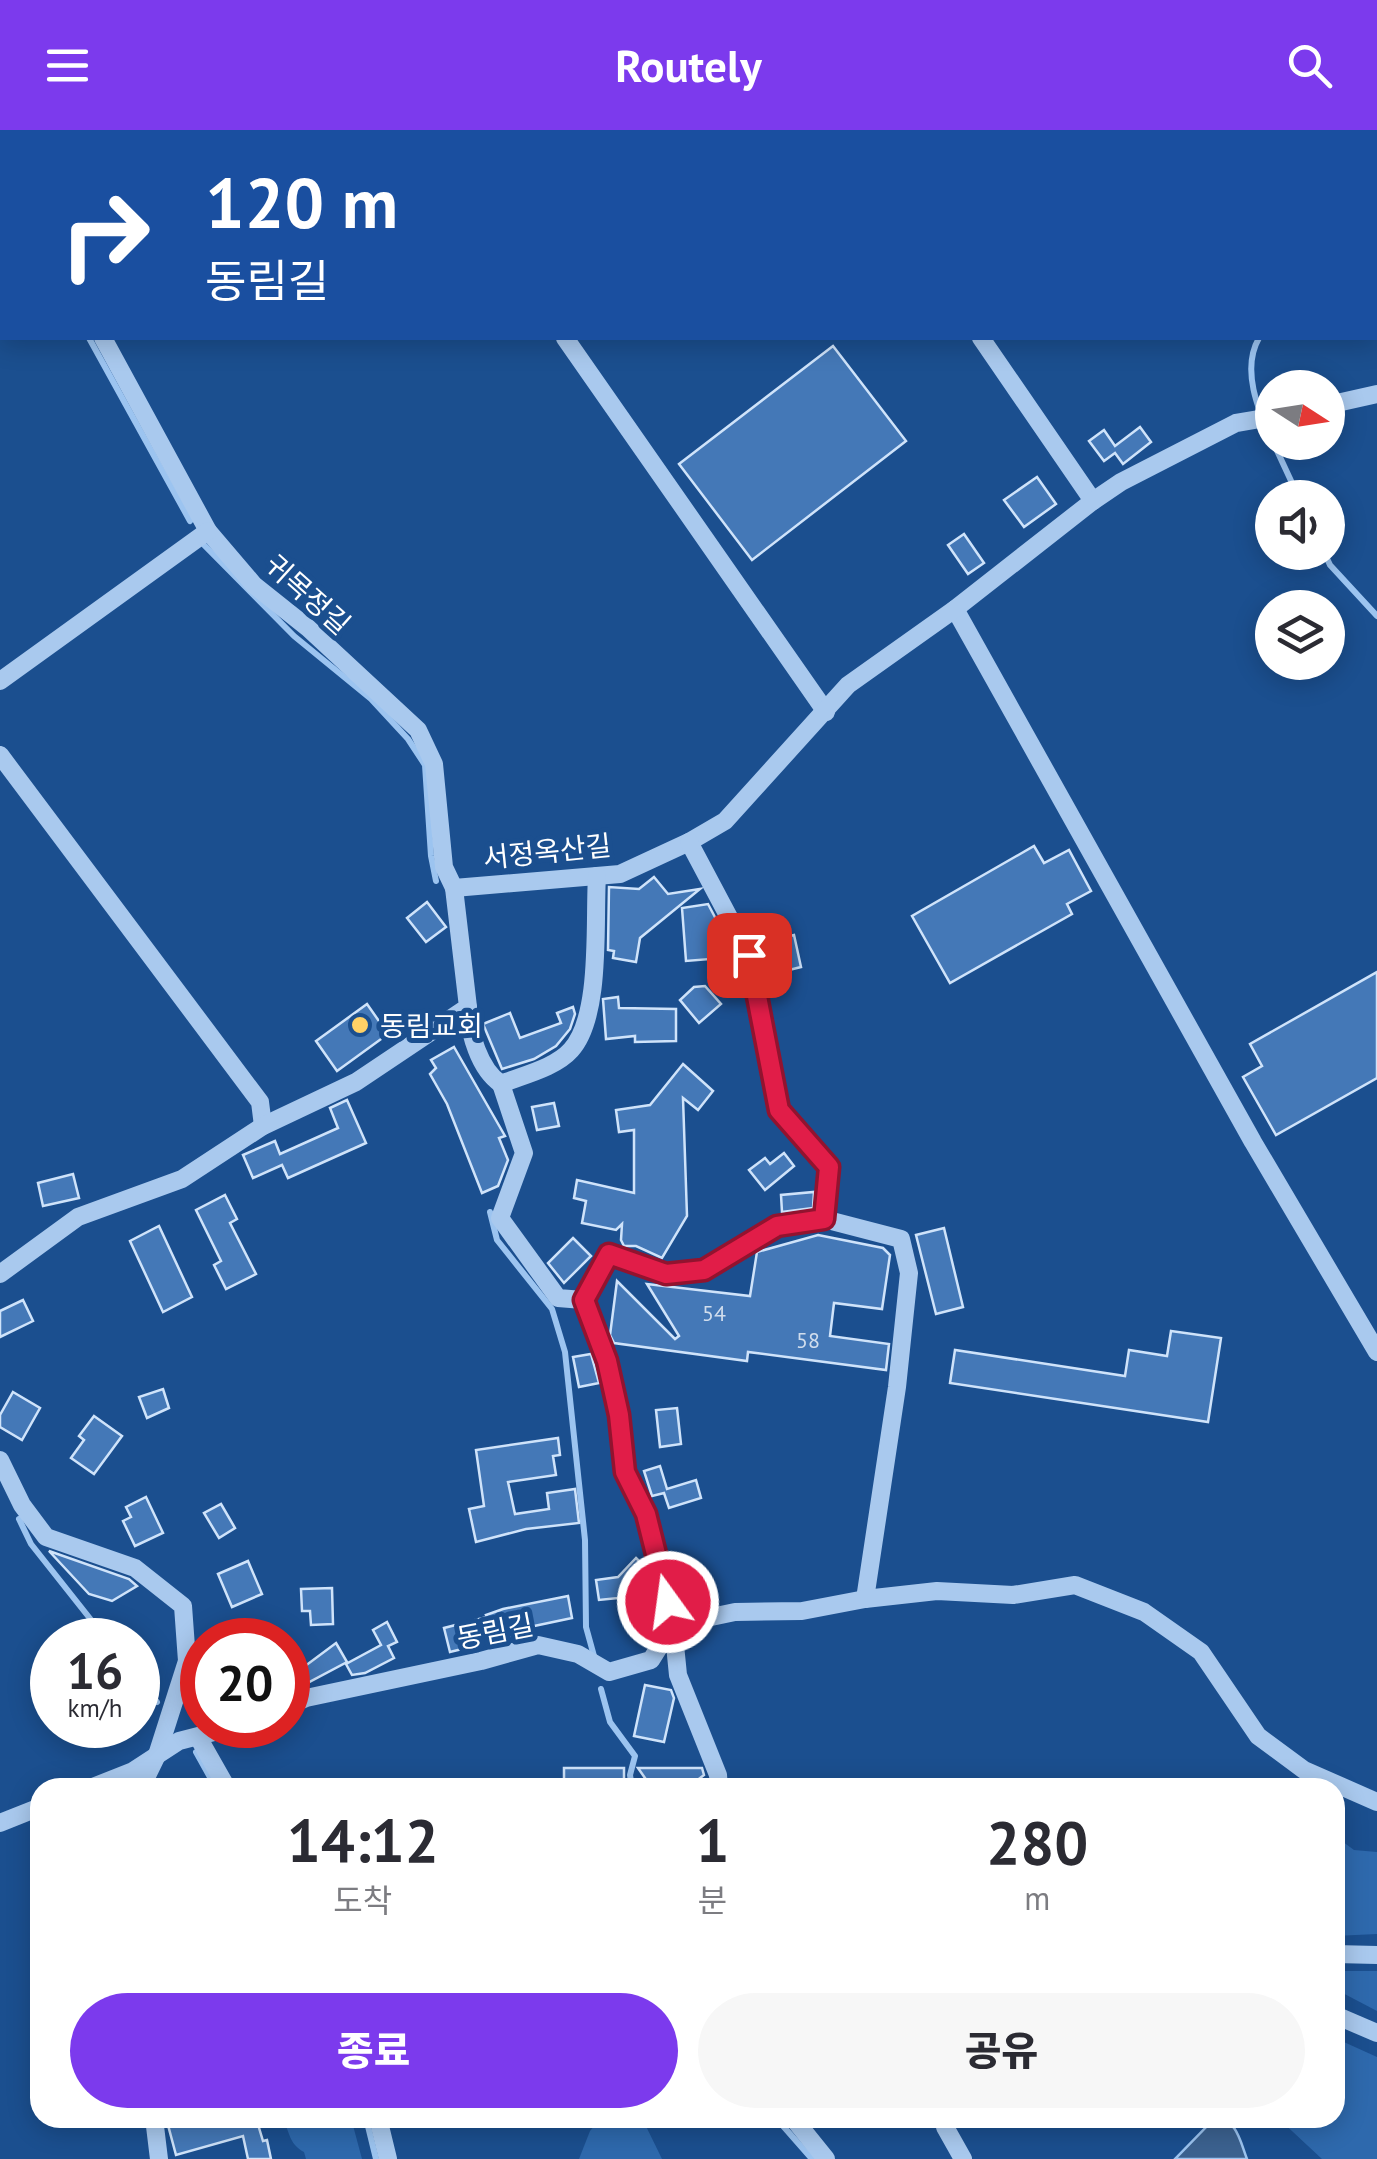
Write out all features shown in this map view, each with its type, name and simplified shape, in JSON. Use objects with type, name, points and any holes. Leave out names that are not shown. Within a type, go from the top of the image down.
[{"type":"lane","name":"귀목정길","points":[[104,340],[208,531],[254,586],[308,628],[418,730],[434,764],[444,867],[454,888]]},
{"type":"lane","points":[[566,340],[826,712]]},
{"type":"lane","points":[[982,340],[1093,501]]},
{"type":"lane","points":[[1345,401],[1377,394]]},
{"type":"lane","name":"서정옥산길","points":[[584,1300],[558,1298],[500,1218],[524,1153],[501,1084],[492,1078],[469,1031],[454,888],[620,874],[689,842],[725,820],[848,685],[955,609],[1093,501],[1121,482],[1236,422],[1255,419]]},
{"type":"lane","points":[[0,681],[208,531]]},
{"type":"lane","points":[[955,609],[1244,1125],[1377,1352]]},
{"type":"lane","points":[[0,755],[260,1102],[263,1126]]},
{"type":"lane","points":[[689,842],[749,955],[779,1110],[829,1167],[824,1219]]},
{"type":"lane","points":[[501,1084],[571,1050],[587,1020],[596,876]]},
{"type":"lane","points":[[0,1274],[78,1217],[182,1179],[263,1126],[356,1082],[468,1008]]},
{"type":"lane","points":[[718,1778],[678,1675],[674,1625],[646,1514],[625,1472],[619,1415],[607,1361],[584,1300],[609,1254],[666,1274],[704,1270],[777,1226],[824,1219],[902,1239],[909,1273],[897,1387],[865,1599]]},
{"type":"lane","points":[[0,1460],[22,1505],[46,1537],[135,1568],[184,1606],[186,1661],[156,1756],[145,1778]]},
{"type":"lane","points":[[674,1625],[735,1612],[802,1611],[937,1590],[1013,1595],[1074,1585],[1144,1612],[1200,1652],[1258,1736],[1304,1770],[1322,1778]]},
{"type":"lane","name":"동림길","points":[[310,1697],[538,1646],[578,1654],[609,1672],[651,1660],[674,1625]]},
{"type":"lane","points":[[114,1778],[180,1740]]},
{"type":"lane","points":[[204,1748],[221,1778]]},
{"type":"lane","points":[[1345,1788],[1377,1802]]},
{"type":"lane","points":[[0,1822],[30,1811]]},
{"type":"lane","points":[[1345,1954],[1377,1954]]},
{"type":"lane","points":[[1345,2019],[1377,2033]]},
{"type":"lane","points":[[155,2128],[159,2159]]},
{"type":"lane","points":[[380,2128],[388,2159]]},
{"type":"lane","points":[[801,2128],[826,2159]]},
{"type":"lane","points":[[946,2128],[964,2159]]},
{"type":"shaded area","points":[[1345,1843],[1354,1850],[1377,1852],[1377,1934],[1345,1936]]},
{"type":"shaded area","points":[[1345,1971],[1377,1971],[1377,2011],[1345,1994]]},
{"type":"shaded area","points":[[1345,2043],[1377,2057],[1377,2159],[1322,2159],[1289,2128],[1345,2128]]},
{"type":"shaded area","points":[[287,2128],[354,2128],[362,2159],[306,2159]]},
{"type":"shaded area","points":[[647,2128],[662,2159],[579,2159],[590,2131]]},
{"type":"shaded area","points":[[1205,2128],[1234,2128],[1247,2159],[1175,2159]]},
{"type":"building","points":[[833,346],[906,441],[752,560],[679,464]]},
{"type":"building","points":[[1140,427],[1151,442],[1123,464],[1115,453],[1104,461],[1089,441],[1104,430],[1115,446]]},
{"type":"building","points":[[1037,477],[1056,504],[1024,527],[1004,500]]},
{"type":"building","points":[[964,534],[984,563],[968,574],[948,545]]},
{"type":"building","points":[[1034,846],[1044,863],[1069,850],[1091,891],[1067,904],[1072,914],[950,983],[912,916]]},
{"type":"building","points":[[654,877],[668,894],[700,889],[640,938],[636,962],[613,958],[614,951],[608,950],[609,887],[639,889]]},
{"type":"building","points":[[427,902],[446,927],[426,942],[407,918]]},
{"type":"building","points":[[708,904],[736,957],[686,961],[682,908]]},
{"type":"building","points":[[794,935],[801,967],[781,972],[773,940]]},
{"type":"building","points":[[1377,972],[1377,1078],[1276,1135],[1243,1077],[1262,1066],[1250,1044]]},
{"type":"building","points":[[705,986],[721,1004],[699,1023],[680,1000],[694,987]]},
{"type":"building","points":[[618,997],[619,1008],[676,1009],[676,1041],[635,1042],[635,1036],[606,1039],[603,999]]},
{"type":"building","name":"동림교회","points":[[367,1004],[388,1034],[337,1071],[316,1041]]},
{"type":"building","points":[[573,1007],[570,1029],[556,1046],[534,1059],[502,1069],[483,1024],[510,1013],[520,1038],[561,1023],[557,1013]]},
{"type":"building","points":[[454,1047],[505,1136],[499,1138],[508,1160],[498,1186],[482,1193],[447,1104],[430,1074],[436,1068],[431,1060]]},
{"type":"building","points":[[683,1064],[713,1091],[698,1110],[683,1098],[687,1216],[662,1258],[636,1246],[624,1246],[622,1224],[616,1230],[582,1223],[586,1201],[574,1198],[577,1180],[634,1193],[634,1130],[619,1132],[616,1110],[650,1105]]},
{"type":"building","points":[[347,1100],[366,1143],[288,1178],[282,1165],[253,1178],[243,1155],[275,1141],[280,1154],[338,1128],[330,1108]]},
{"type":"building","points":[[554,1103],[559,1126],[537,1130],[532,1107]]},
{"type":"building","points":[[784,1153],[794,1166],[765,1190],[749,1170],[765,1158],[770,1164]]},
{"type":"building","points":[[73,1174],[79,1198],[43,1206],[38,1183]]},
{"type":"building","points":[[814,1192],[813,1208],[782,1212],[781,1195]]},
{"type":"building","points":[[225,1195],[237,1219],[230,1223],[256,1274],[226,1289],[214,1265],[221,1261],[196,1210]]},
{"type":"building","points":[[159,1226],[192,1297],[163,1312],[130,1241]]},
{"type":"building","points":[[944,1228],[963,1307],[936,1314],[916,1235]]},
{"type":"building","points":[[818,1235],[883,1248],[890,1255],[882,1309],[834,1303],[830,1336],[889,1344],[886,1370],[748,1352],[747,1361],[614,1343],[610,1335],[617,1281],[675,1339],[679,1336],[647,1284],[750,1296],[757,1252]]},
{"type":"building","points":[[573,1238],[591,1256],[564,1283],[548,1263]]},
{"type":"building","points":[[23,1300],[33,1321],[0,1337],[0,1311]]},
{"type":"building","points":[[1171,1331],[1221,1338],[1208,1422],[950,1383],[955,1350],[1125,1376],[1129,1350],[1167,1356]]},
{"type":"building","points":[[591,1354],[599,1383],[579,1387],[573,1357]]},
{"type":"building","points":[[163,1389],[169,1408],[147,1418],[139,1397]]},
{"type":"building","points":[[13,1392],[40,1408],[22,1440],[0,1427],[0,1415]]},
{"type":"building","points":[[677,1408],[681,1444],[660,1447],[656,1410]]},
{"type":"building","points":[[94,1416],[122,1436],[94,1474],[71,1458],[84,1440],[79,1436]]},
{"type":"building","points":[[558,1438],[560,1455],[553,1456],[556,1475],[508,1482],[515,1514],[549,1509],[547,1493],[575,1489],[579,1523],[526,1529],[476,1542],[469,1509],[484,1506],[476,1450]]},
{"type":"building","points":[[660,1466],[667,1489],[696,1480],[701,1498],[669,1508],[664,1493],[652,1496],[644,1471]]},
{"type":"building","points":[[146,1497],[163,1533],[135,1546],[123,1521],[131,1517],[126,1507]]},
{"type":"building","points":[[221,1504],[235,1528],[219,1538],[204,1513]]},
{"type":"building","points":[[49,1551],[129,1579],[137,1586],[112,1601],[89,1594]]},
{"type":"building","points":[[636,1558],[648,1575],[628,1597],[599,1600],[596,1580],[618,1577]]},
{"type":"building","points":[[248,1561],[262,1594],[232,1607],[218,1574]]},
{"type":"building","points":[[332,1588],[333,1624],[311,1625],[310,1611],[302,1611],[301,1589]]},
{"type":"building","points":[[568,1596],[572,1618],[520,1629],[521,1634],[501,1638],[500,1633],[464,1640],[466,1648],[450,1652],[444,1628],[503,1609]]},
{"type":"building","points":[[387,1622],[397,1642],[388,1646],[394,1658],[365,1673],[352,1675],[346,1664],[381,1645],[373,1630]]},
{"type":"building","points":[[336,1643],[347,1662],[310,1682],[310,1662]]},
{"type":"building","points":[[645,1685],[671,1690],[674,1698],[664,1742],[634,1736]]},
{"type":"building","points":[[564,1768],[624,1768],[624,1778],[564,1778]]},
{"type":"building","points":[[638,1768],[702,1768],[704,1775],[700,1778],[645,1778]]},
{"type":"building","points":[[169,2128],[259,2128],[263,2141],[267,2140],[271,2159],[248,2159],[243,2136],[176,2155]]},
{"type":"waterway","points":[[90,340],[190,521]]},
{"type":"waterway","points":[[1255,392],[1251,363],[1258,340]]},
{"type":"waterway","points":[[1281,460],[1291,480]]},
{"type":"waterway","points":[[204,545],[294,636],[371,699],[408,739],[425,765],[436,881]]},
{"type":"waterway","points":[[1335,570],[1377,616]]},
{"type":"waterway","points":[[490,1212],[497,1240],[552,1309],[565,1352],[585,1540],[586,1627],[594,1656]]},
{"type":"waterway","points":[[19,1519],[31,1544],[90,1618]]},
{"type":"waterway","points":[[601,1689],[610,1722],[635,1756],[630,1778]]},
{"type":"waterway","points":[[196,1752],[210,1778]]},
{"type":"waterway","points":[[368,2128],[376,2159]]},
{"type":"waterway","points":[[785,2128],[812,2159]]},
{"type":"place","name":"동림교회","points":[[360,1025]]},
{"type":"route","points":[[668,1602],[646,1514],[625,1472],[619,1415],[607,1361],[584,1300],[609,1254],[666,1274],[704,1270],[777,1226],[824,1219],[829,1167],[779,1110],[749,955]]}]
